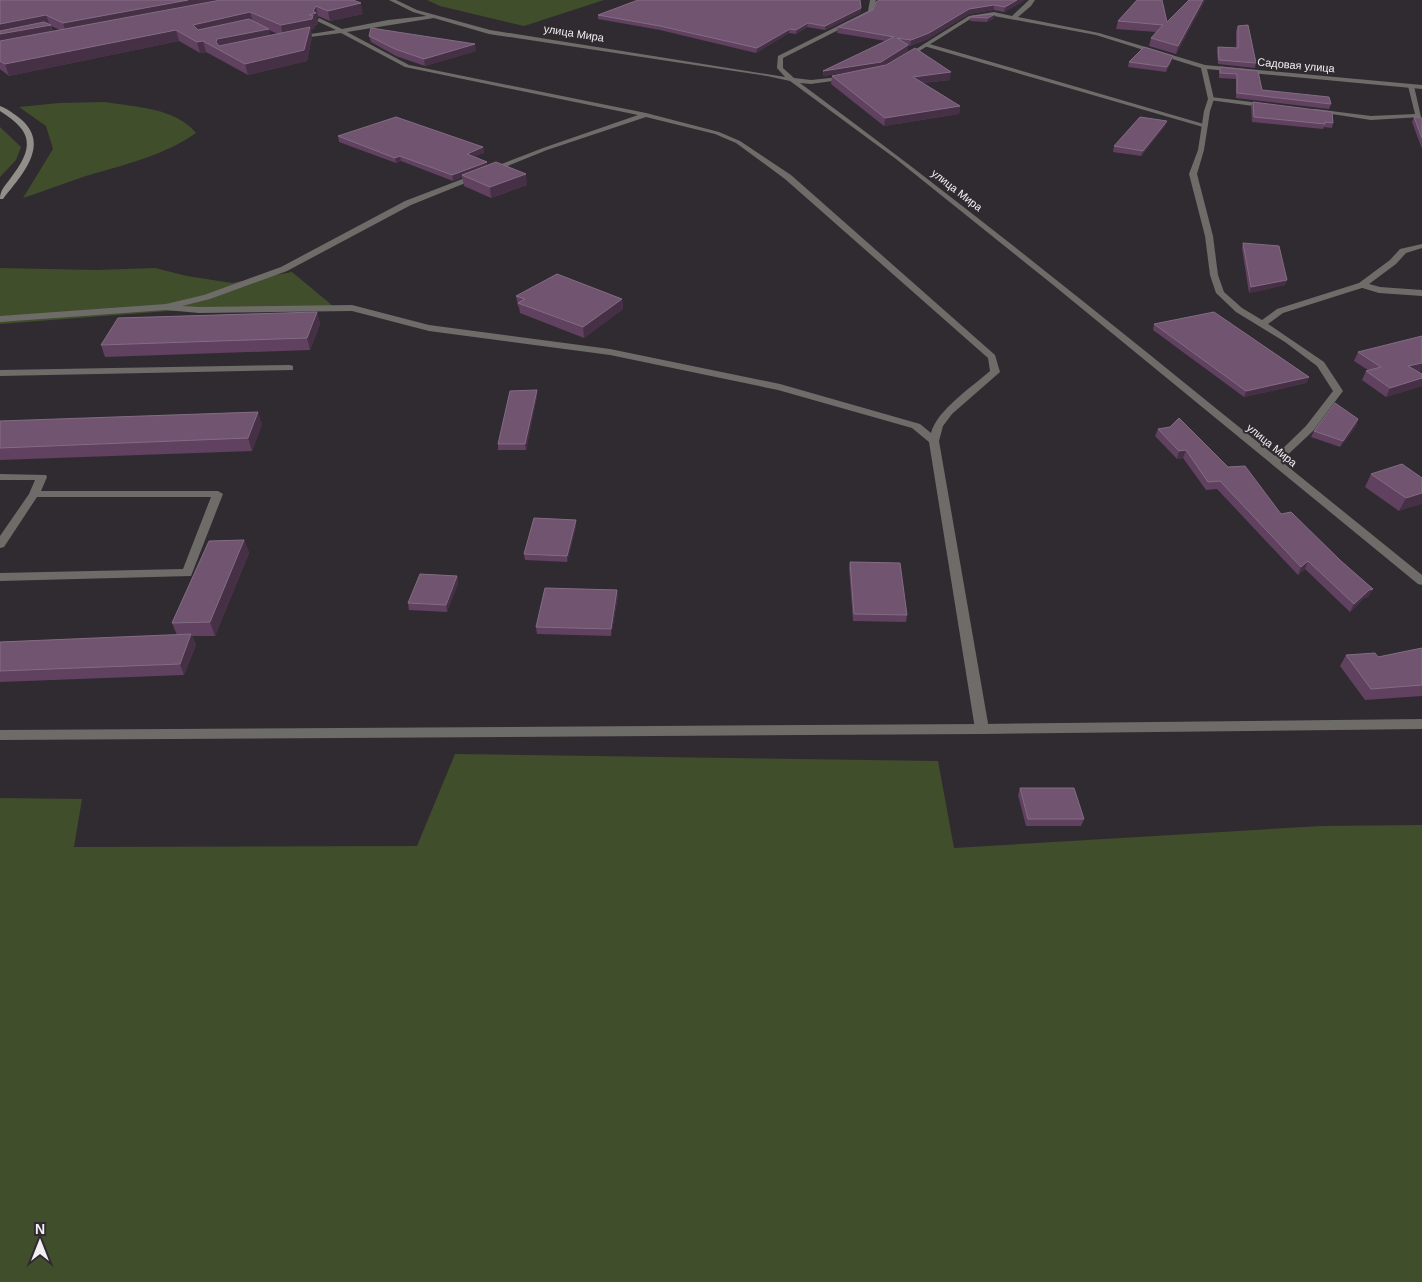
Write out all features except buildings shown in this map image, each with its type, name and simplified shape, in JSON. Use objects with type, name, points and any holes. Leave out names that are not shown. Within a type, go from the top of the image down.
[{"type":"street","name":"улица Мира","points":[[392,0],[415,11],[489,32],[767,74],[792,80],[906,164],[1422,581]]},
{"type":"street","points":[[852,77],[811,82],[792,80],[780,68],[780,57],[870,12],[872,0]]},
{"type":"street","points":[[1013,18],[1029,5],[1032,0]]},
{"type":"street","name":"Садовая улица","points":[[926,45],[971,18],[994,14],[1104,36],[1204,67],[1422,87]]},
{"type":"street","points":[[290,38],[434,16]]},
{"type":"street","points":[[319,20],[344,31],[387,57],[407,66],[646,115],[717,133],[738,142],[788,177],[992,357],[995,372],[949,412],[938,425],[934,441],[982,729]]},
{"type":"street","points":[[893,65],[926,45],[1205,126]]},
{"type":"street","points":[[1204,67],[1211,99],[1207,111],[1202,150],[1193,174],[1209,236],[1214,275],[1220,293],[1239,310],[1263,324],[1321,364],[1338,391],[1319,419],[1290,449],[1274,461]]},
{"type":"street","points":[[1305,110],[1371,118],[1419,116],[1411,86]]},
{"type":"street","points":[[1211,99],[1277,107]]},
{"type":"street","points":[[0,196],[29,158],[31,138],[27,130],[1,109]]},
{"type":"street","points":[[0,319],[166,306],[207,297],[284,269],[408,203],[545,149],[646,115]]},
{"type":"street","points":[[1263,324],[1280,311],[1362,285],[1393,262],[1403,251],[1422,246]]},
{"type":"street","points":[[1362,285],[1379,290],[1422,293]]},
{"type":"street","points":[[166,306],[199,310],[352,308],[429,328],[610,352],[780,387],[916,426],[934,441]]},
{"type":"street","points":[[0,373],[290,368]]},
{"type":"street","points":[[0,477],[42,477],[34,494],[0,544]]},
{"type":"street","points":[[0,577],[187,573],[218,494],[34,494]]},
{"type":"street","points":[[0,735],[982,729],[1422,724]]},
{"type":"green space","points":[[427,0],[604,0],[524,26],[440,6]]},
{"type":"green space","points":[[105,102],[142,107],[178,118],[196,133],[173,147],[148,157],[23,198],[53,149],[46,126],[19,107],[59,103]]},
{"type":"green space","points":[[0,127],[21,147],[16,160],[0,177]]},
{"type":"green space","points":[[0,268],[96,270],[155,268],[187,276],[232,283],[292,272],[339,311],[168,311],[0,324]]},
{"type":"green space","points":[[455,754],[938,761],[954,848],[1321,826],[1422,825],[1422,1282],[0,1282],[0,798],[82,799],[74,847],[417,846]]}]
